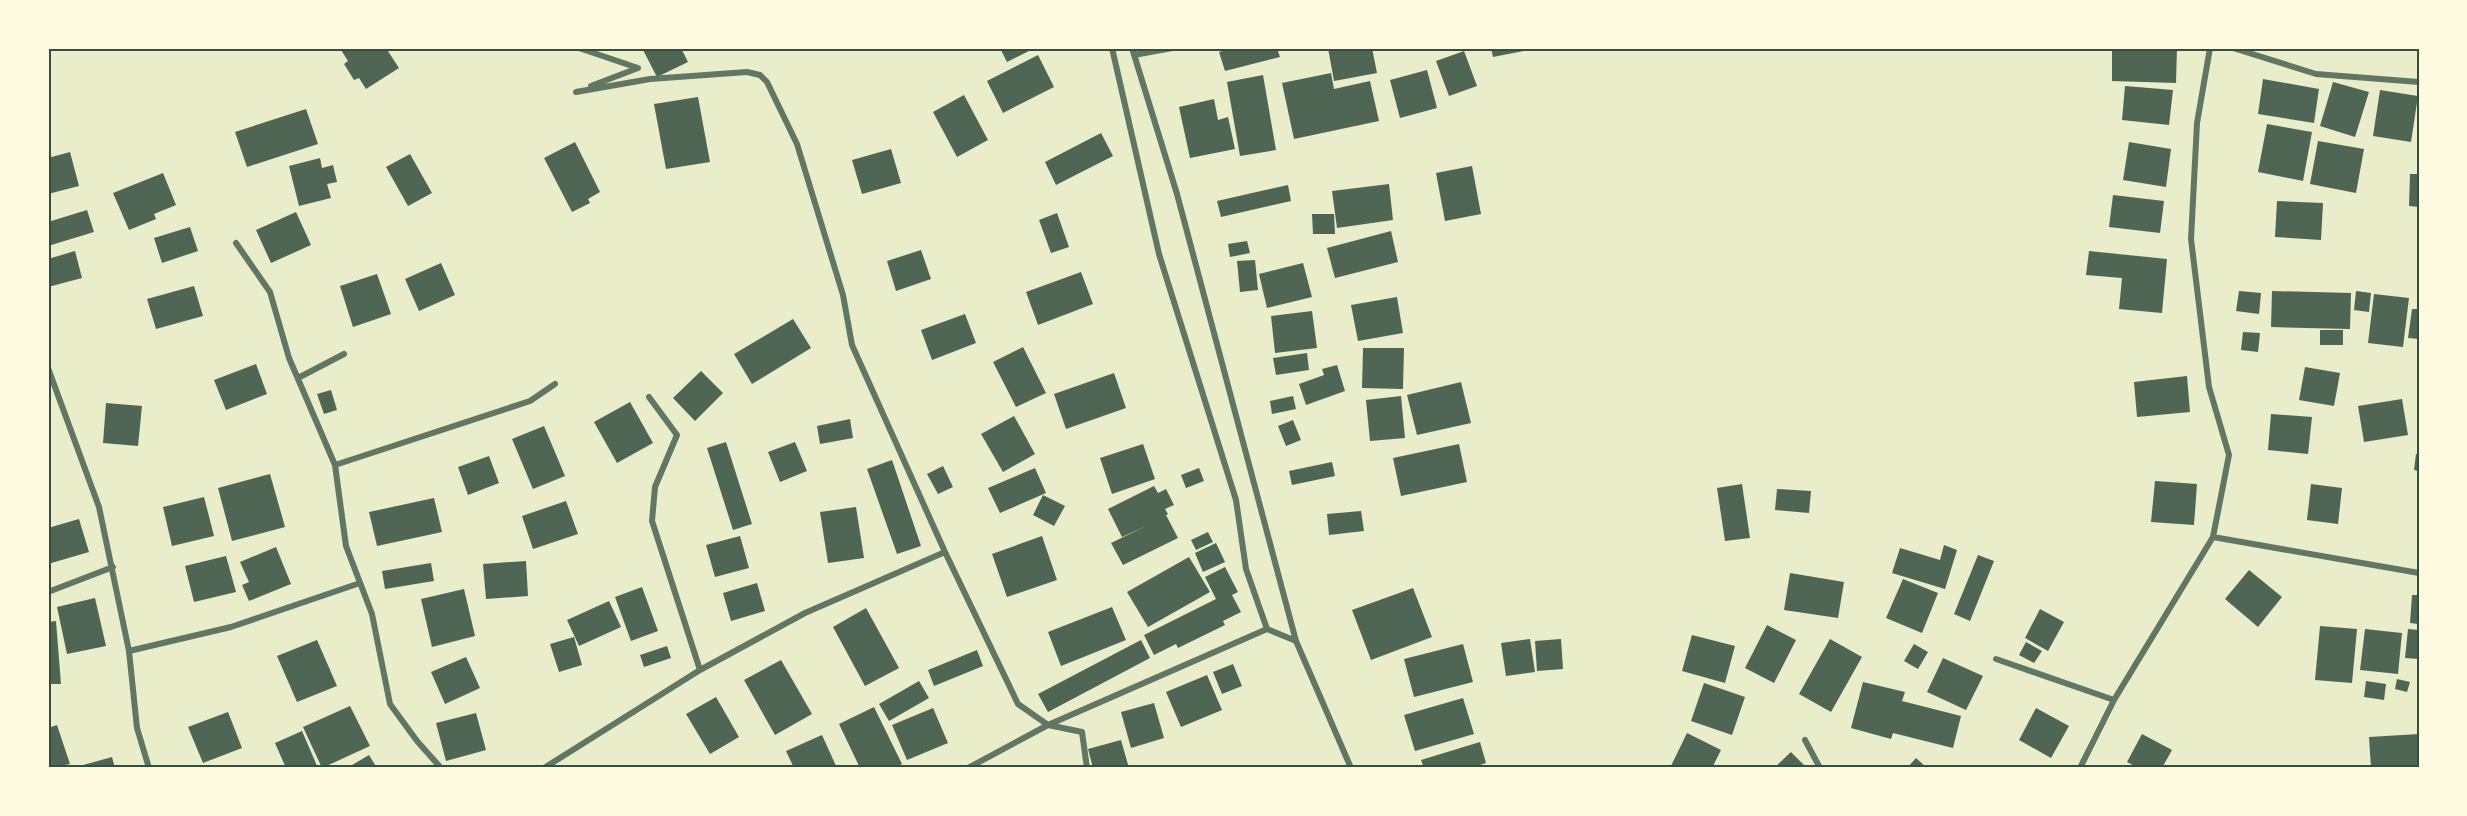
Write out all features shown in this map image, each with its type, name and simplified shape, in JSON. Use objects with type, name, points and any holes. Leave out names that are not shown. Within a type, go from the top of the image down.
[{"type":"street","points":[[579,48],[638,68],[576,92],[650,79],[747,72],[760,75],[768,82],[797,144],[843,295],[852,345],[945,552],[1018,704],[1048,725],[1082,732],[1087,768]]},
{"type":"street","points":[[1112,48],[1159,254],[1236,500],[1246,568],[1267,629],[1296,642]]},
{"type":"street","points":[[1172,48],[1133,51],[1177,194],[1296,642],[1351,768]]},
{"type":"street","points":[[2080,768],[2114,700],[2213,537],[2229,455],[2209,387],[2191,239],[2198,123],[2210,48]]},
{"type":"street","points":[[2233,48],[2316,74],[2419,82]]},
{"type":"street","points":[[236,243],[270,292],[298,378],[335,465],[346,546],[372,614],[390,704],[417,741],[441,768]]},
{"type":"street","points":[[298,378],[344,354]]},
{"type":"street","points":[[48,368],[99,507],[129,651],[137,728],[149,768]]},
{"type":"street","points":[[335,465],[530,401],[555,384]]},
{"type":"street","points":[[650,397],[677,435],[655,487],[652,521],[700,670]]},
{"type":"street","points":[[2213,537],[2419,573]]},
{"type":"street","points":[[544,768],[700,670],[805,613],[945,552]]},
{"type":"street","points":[[48,592],[113,567]]},
{"type":"street","points":[[129,651],[231,627],[360,584]]},
{"type":"street","points":[[968,768],[1048,725],[1267,629]]},
{"type":"street","points":[[1996,659],[2114,700]]},
{"type":"street","points":[[1805,740],[1820,768]]},
{"type":"building","points":[[345,48],[386,48],[399,68],[366,89],[359,78],[354,80],[344,64],[348,61],[341,50]]},
{"type":"building","points":[[642,48],[681,48],[688,62],[657,77]]},
{"type":"building","points":[[1000,48],[1035,48],[1007,62]]},
{"type":"building","points":[[1233,48],[1277,48],[1280,57],[1225,71],[1219,52]]},
{"type":"building","points":[[1328,48],[1372,48],[1377,73],[1334,81]]},
{"type":"building","points":[[1491,48],[1534,48],[1534,49],[1493,57]]},
{"type":"building","points":[[2112,48],[2177,48],[2176,83],[2112,81]]},
{"type":"building","points":[[1464,51],[1477,86],[1449,96],[1436,61]]},
{"type":"building","points":[[1038,55],[1054,87],[1003,113],[987,81]]},
{"type":"building","points":[[1427,70],[1437,108],[1400,118],[1390,80]]},
{"type":"building","points":[[1331,73],[1334,89],[1370,81],[1379,121],[1294,139],[1282,83]]},
{"type":"building","points":[[1263,75],[1276,150],[1240,156],[1227,82]]},
{"type":"building","points":[[2263,79],[2319,89],[2314,123],[2258,114]]},
{"type":"building","points":[[2333,82],[2369,92],[2355,137],[2320,126]]},
{"type":"building","points":[[2125,86],[2173,90],[2169,125],[2122,120]]},
{"type":"building","points":[[2380,90],[2418,96],[2411,142],[2373,136]]},
{"type":"building","points":[[964,95],[988,140],[957,157],[933,112]]},
{"type":"building","points":[[698,97],[710,162],[666,169],[654,104]]},
{"type":"building","points":[[1214,99],[1218,120],[1228,117],[1235,149],[1190,158],[1179,107]]},
{"type":"building","points":[[306,109],[318,144],[247,167],[235,132]]},
{"type":"building","points":[[2267,124],[2312,132],[2303,181],[2258,172]]},
{"type":"building","points":[[1101,133],[1113,156],[1056,185],[1045,162]]},
{"type":"building","points":[[2318,141],[2364,149],[2356,193],[2310,184]]},
{"type":"building","points":[[575,142],[600,192],[588,199],[590,203],[572,212],[544,158]]},
{"type":"building","points":[[2129,142],[2171,149],[2166,187],[2123,180]]},
{"type":"building","points":[[891,149],[901,183],[862,194],[852,160]]},
{"type":"building","points":[[70,152],[79,186],[48,194],[48,158]]},
{"type":"building","points":[[410,154],[432,193],[408,206],[386,167]]},
{"type":"building","points":[[320,158],[322,168],[333,165],[337,182],[327,184],[331,198],[299,206],[289,166]]},
{"type":"building","points":[[1472,166],[1481,214],[1445,221],[1436,173]]},
{"type":"building","points":[[163,173],[176,205],[154,214],[156,219],[129,230],[113,193]]},
{"type":"building","points":[[2410,174],[2419,174],[2419,207],[2409,206]]},
{"type":"building","points":[[1389,184],[1393,220],[1337,228],[1332,191]]},
{"type":"building","points":[[1288,185],[1291,201],[1221,217],[1217,201]]},
{"type":"building","points":[[2113,195],[2164,201],[2160,233],[2109,227]]},
{"type":"building","points":[[2277,201],[2323,203],[2321,240],[2275,237]]},
{"type":"building","points":[[87,210],[94,232],[48,246],[48,222]]},
{"type":"building","points":[[296,212],[311,245],[271,263],[256,230]]},
{"type":"building","points":[[1057,213],[1069,247],[1051,253],[1039,220]]},
{"type":"building","points":[[1312,214],[1334,214],[1335,234],[1313,234]]},
{"type":"building","points":[[190,227],[198,251],[162,263],[154,238]]},
{"type":"building","points":[[1391,231],[1398,262],[1335,278],[1327,248]]},
{"type":"building","points":[[1247,241],[1250,253],[1230,257],[1228,244]]},
{"type":"building","points":[[921,250],[931,279],[896,291],[887,261]]},
{"type":"building","points":[[75,251],[82,278],[48,287],[48,259]]},
{"type":"building","points":[[2089,251],[2167,259],[2162,313],[2119,309],[2122,278],[2086,275]]},
{"type":"building","points":[[1255,260],[1258,290],[1240,292],[1237,261]]},
{"type":"building","points":[[441,263],[455,295],[419,311],[405,279]]},
{"type":"building","points":[[1303,263],[1312,297],[1267,308],[1259,274]]},
{"type":"building","points":[[1081,272],[1093,304],[1038,325],[1026,292]]},
{"type":"building","points":[[377,274],[391,314],[353,327],[340,286]]},
{"type":"building","points":[[194,286],[203,316],[156,329],[147,299]]},
{"type":"building","points":[[2239,291],[2261,293],[2259,314],[2236,311]]},
{"type":"building","points":[[2272,291],[2351,293],[2350,329],[2271,327]]},
{"type":"building","points":[[2356,291],[2371,293],[2369,312],[2354,310]]},
{"type":"building","points":[[2374,294],[2409,298],[2403,347],[2368,343]]},
{"type":"building","points":[[1397,297],[1403,333],[1358,341],[1351,305]]},
{"type":"building","points":[[2412,309],[2419,309],[2419,339],[2408,338]]},
{"type":"building","points":[[1312,311],[1317,348],[1275,353],[1271,316]]},
{"type":"building","points":[[965,314],[976,343],[932,360],[921,330]]},
{"type":"building","points":[[793,319],[811,348],[752,384],[734,354]]},
{"type":"building","points":[[2320,330],[2343,330],[2343,345],[2320,345]]},
{"type":"building","points":[[2243,332],[2260,333],[2258,352],[2241,350]]},
{"type":"building","points":[[1023,347],[1046,393],[1016,407],[993,362]]},
{"type":"building","points":[[1363,348],[1404,348],[1403,389],[1362,388]]},
{"type":"building","points":[[1307,353],[1309,370],[1276,375],[1273,358]]},
{"type":"building","points":[[256,364],[267,394],[226,410],[214,380]]},
{"type":"building","points":[[1337,365],[1345,391],[1306,405],[1299,384],[1324,375],[1322,369]]},
{"type":"building","points":[[2305,367],[2340,373],[2334,406],[2299,400]]},
{"type":"building","points":[[701,371],[723,393],[695,421],[673,398]]},
{"type":"building","points":[[1114,373],[1126,408],[1066,429],[1054,394]]},
{"type":"building","points":[[2187,376],[2190,412],[2137,417],[2134,382]]},
{"type":"building","points":[[1461,382],[1471,423],[1417,435],[1407,395]]},
{"type":"building","points":[[331,390],[337,410],[324,414],[317,394]]},
{"type":"building","points":[[1293,396],[1296,409],[1272,414],[1270,401]]},
{"type":"building","points":[[1401,396],[1405,438],[1370,441],[1366,400]]},
{"type":"building","points":[[2402,399],[2408,435],[2364,442],[2358,406]]},
{"type":"building","points":[[630,402],[653,443],[617,463],[594,422]]},
{"type":"building","points":[[106,403],[142,406],[138,446],[103,443]]},
{"type":"building","points":[[2271,414],[2312,417],[2308,454],[2268,450]]},
{"type":"building","points":[[1014,416],[1035,454],[1003,472],[981,434]]},
{"type":"building","points":[[850,419],[853,438],[820,444],[817,426]]},
{"type":"building","points":[[1293,420],[1301,440],[1286,446],[1278,426]]},
{"type":"building","points":[[544,426],[565,476],[533,489],[512,439]]},
{"type":"building","points":[[726,442],[752,524],[733,530],[707,448]]},
{"type":"building","points":[[795,442],[807,471],[780,482],[768,452]]},
{"type":"building","points":[[1143,444],[1155,479],[1112,494],[1100,458]]},
{"type":"building","points":[[1459,444],[1467,482],[1401,496],[1393,458]]},
{"type":"building","points":[[2416,454],[2419,454],[2419,471],[2414,470]]},
{"type":"building","points":[[489,456],[499,483],[468,495],[458,467]]},
{"type":"building","points":[[892,460],[921,546],[897,554],[867,469]]},
{"type":"building","points":[[1332,462],[1335,476],[1292,485],[1289,471]]},
{"type":"building","points":[[943,466],[953,487],[938,494],[927,474]]},
{"type":"building","points":[[1035,468],[1046,493],[1000,513],[988,488]]},
{"type":"building","points":[[1199,468],[1204,481],[1186,488],[1181,475]]},
{"type":"building","points":[[270,474],[285,527],[232,541],[218,488]]},
{"type":"building","points":[[2155,481],[2197,484],[2194,525],[2151,522]]},
{"type":"building","points":[[1742,484],[1750,538],[1725,541],[1717,488]]},
{"type":"building","points":[[2311,484],[2342,488],[2338,524],[2307,520]]},
{"type":"building","points":[[1154,486],[1158,493],[1166,489],[1174,505],[1165,509],[1178,538],[1123,565],[1111,543],[1146,526],[1122,537],[1108,509]]},
{"type":"building","points":[[1777,489],[1811,491],[1809,513],[1775,510]]},
{"type":"building","points":[[1043,495],[1065,506],[1054,526],[1033,515]]},
{"type":"building","points":[[204,497],[214,536],[172,546],[163,507]]},
{"type":"building","points":[[434,498],[442,532],[377,546],[369,512]]},
{"type":"building","points":[[566,501],[578,534],[533,549],[522,516]]},
{"type":"building","points":[[856,507],[864,558],[828,563],[820,512]]},
{"type":"building","points":[[1361,511],[1364,531],[1329,535],[1327,514]]},
{"type":"building","points":[[79,519],[89,552],[48,564],[48,528]]},
{"type":"building","points":[[1208,532],[1213,542],[1196,550],[1191,540]]},
{"type":"building","points":[[740,536],[749,568],[715,577],[706,545]]},
{"type":"building","points":[[1042,536],[1057,580],[1007,597],[992,554]]},
{"type":"building","points":[[1216,543],[1225,562],[1203,572],[1195,553]]},
{"type":"building","points":[[1944,545],[1957,550],[1945,589],[1892,573],[1900,548],[1940,560]]},
{"type":"building","points":[[276,547],[291,584],[249,601],[242,585],[249,582],[240,562]]},
{"type":"building","points":[[1978,555],[1994,561],[1970,621],[1954,614]]},
{"type":"building","points":[[226,556],[236,592],[194,602],[185,566]]},
{"type":"building","points":[[1189,557],[1210,592],[1148,627],[1127,592]]},
{"type":"building","points":[[526,561],[528,596],[486,599],[483,564]]},
{"type":"building","points":[[431,563],[434,581],[385,589],[382,571]]},
{"type":"building","points":[[1225,567],[1238,592],[1232,595],[1241,612],[1223,621],[1225,625],[1178,648],[1176,644],[1154,655],[1144,635],[1216,599],[1205,577]]},
{"type":"building","points":[[2249,570],[2282,597],[2258,627],[2225,599]]},
{"type":"building","points":[[1790,573],[1844,582],[1838,618],[1784,610]]},
{"type":"building","points":[[1903,579],[1938,593],[1922,633],[1886,618]]},
{"type":"building","points":[[757,583],[765,611],[731,621],[723,593]]},
{"type":"building","points":[[642,587],[658,631],[631,641],[615,597]]},
{"type":"building","points":[[1413,588],[1432,637],[1371,660],[1352,610]]},
{"type":"building","points":[[464,589],[475,636],[432,647],[421,599]]},
{"type":"building","points":[[2412,595],[2419,595],[2419,624],[2410,623]]},
{"type":"building","points":[[95,598],[106,646],[67,654],[57,607]]},
{"type":"building","points":[[609,601],[621,627],[579,646],[567,620]]},
{"type":"building","points":[[1112,607],[1126,640],[1061,666],[1048,632]]},
{"type":"building","points":[[866,608],[899,668],[865,686],[833,627]]},
{"type":"building","points":[[2040,609],[2064,622],[2048,651],[2025,638]]},
{"type":"building","points":[[56,621],[61,684],[48,684],[48,622]]},
{"type":"building","points":[[1767,625],[1796,640],[1774,683],[1745,668]]},
{"type":"building","points":[[2320,626],[2357,629],[2352,683],[2315,680]]},
{"type":"building","points":[[2365,629],[2402,633],[2398,674],[2360,670]]},
{"type":"building","points":[[2408,629],[2419,630],[2419,659],[2405,658]]},
{"type":"building","points":[[1692,635],[1735,646],[1725,683],[1682,671]]},
{"type":"building","points":[[574,637],[582,665],[559,672],[550,644]]},
{"type":"building","points":[[1530,639],[1535,672],[1506,676],[1501,643]]},
{"type":"building","points":[[1561,639],[1563,669],[1537,671],[1535,641]]},
{"type":"building","points":[[1830,639],[1862,657],[1831,712],[1799,694]]},
{"type":"building","points":[[317,640],[337,686],[297,702],[277,656]]},
{"type":"building","points":[[1141,640],[1150,658],[1048,712],[1038,694]]},
{"type":"building","points":[[2026,642],[2042,651],[2034,663],[2019,655]]},
{"type":"building","points":[[1463,644],[1473,682],[1414,697],[1404,659]]},
{"type":"building","points":[[1914,644],[1928,652],[1918,669],[1904,661]]},
{"type":"building","points":[[667,646],[671,658],[644,667],[640,655]]},
{"type":"building","points":[[977,650],[983,666],[934,686],[928,670]]},
{"type":"building","points":[[466,657],[480,688],[445,704],[431,672]]},
{"type":"building","points":[[1943,658],[1983,676],[1966,710],[1927,692]]},
{"type":"building","points":[[781,660],[812,714],[775,735],[744,680]]},
{"type":"building","points":[[1233,664],[1242,686],[1222,694],[1213,672]]},
{"type":"building","points":[[1207,675],[1222,710],[1181,727],[1166,692]]},
{"type":"building","points":[[2397,679],[2410,682],[2407,692],[2395,689]]},
{"type":"building","points":[[919,681],[929,698],[889,721],[879,704]]},
{"type":"building","points":[[2366,681],[2386,684],[2384,700],[2364,697]]},
{"type":"building","points":[[1863,682],[1905,692],[1902,701],[1961,716],[1953,748],[1893,733],[1891,739],[1851,728]]},
{"type":"building","points":[[1704,683],[1745,697],[1732,735],[1691,721]]},
{"type":"building","points":[[716,697],[739,737],[710,754],[686,714]]},
{"type":"building","points":[[1463,698],[1474,734],[1415,751],[1404,715]]},
{"type":"building","points":[[1154,703],[1164,738],[1131,748],[1121,712]]},
{"type":"building","points":[[350,706],[370,746],[322,768],[303,727]]},
{"type":"building","points":[[874,707],[902,764],[894,768],[860,768],[839,724]]},
{"type":"building","points":[[933,708],[948,743],[907,760],[892,725]]},
{"type":"building","points":[[2036,708],[2069,726],[2051,758],[2019,740]]},
{"type":"building","points":[[228,712],[242,748],[203,763],[188,727]]},
{"type":"building","points":[[476,713],[486,750],[446,761],[436,723]]},
{"type":"building","points":[[57,725],[70,764],[49,768],[48,728]]},
{"type":"building","points":[[302,731],[318,768],[286,768],[275,743]]},
{"type":"building","points":[[1687,733],[1721,750],[1712,768],[1670,768]]},
{"type":"building","points":[[2142,734],[2172,750],[2162,768],[2138,768],[2127,762]]},
{"type":"building","points":[[2419,734],[2419,768],[2371,768],[2369,737]]},
{"type":"building","points":[[822,735],[837,768],[794,768],[786,751]]},
{"type":"building","points":[[1121,740],[1129,768],[1093,768],[1088,749]]},
{"type":"building","points":[[1480,742],[1486,763],[1471,768],[1424,768],[1421,760]]},
{"type":"building","points":[[1791,752],[1807,768],[1774,768]]},
{"type":"building","points":[[369,755],[377,768],[347,768]]},
{"type":"building","points":[[112,757],[115,768],[76,768],[76,767]]},
{"type":"building","points":[[1916,758],[1927,768],[1907,768]]}]
